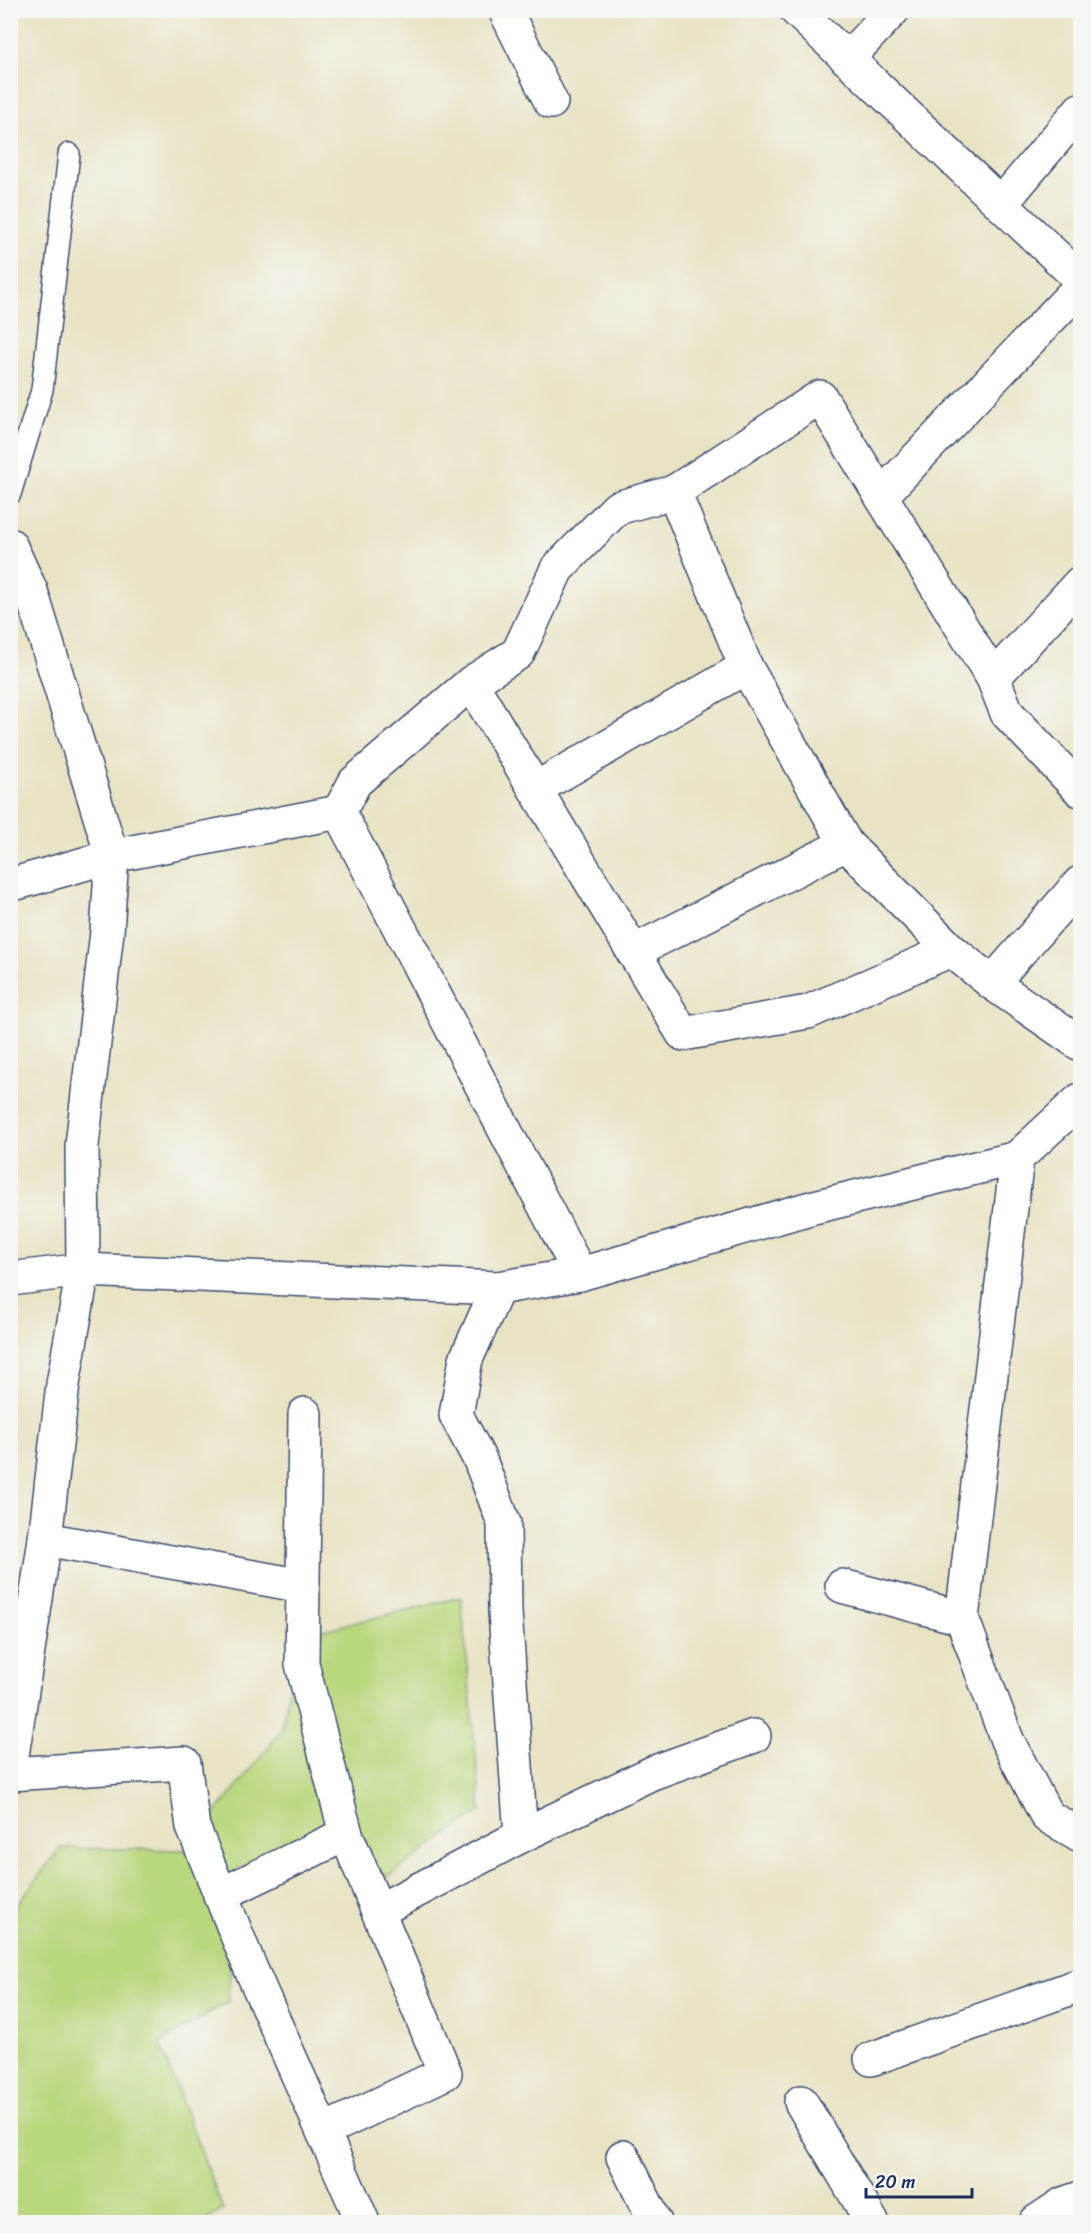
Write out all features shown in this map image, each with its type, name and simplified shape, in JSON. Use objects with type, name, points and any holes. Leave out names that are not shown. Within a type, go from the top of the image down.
[{"type":"street","points":[[505,10],[551,102]]},
{"type":"street","points":[[796,10],[1080,279]]},
{"type":"street","points":[[847,58],[892,10]]},
{"type":"street","points":[[1001,204],[1080,110]]},
{"type":"street","points":[[881,496],[1080,287]]},
{"type":"street","points":[[339,812],[355,782],[471,683],[518,653],[557,569],[617,508],[674,492],[820,397],[993,678],[1007,713],[1080,790]]},
{"type":"street","points":[[674,492],[746,667],[846,844],[951,950],[992,983],[1080,1044]]},
{"type":"street","points":[[10,545],[21,598],[112,856],[107,932],[82,1145],[83,1270],[63,1384],[45,1539],[10,1768]]},
{"type":"street","points":[[993,678],[1080,584]]},
{"type":"street","points":[[535,789],[746,667]]},
{"type":"street","points":[[471,683],[683,1034],[808,1012],[951,950]]},
{"type":"street","points":[[10,885],[112,856],[339,812]]},
{"type":"street","points":[[339,812],[580,1274]]},
{"type":"street","points":[[633,952],[846,844]]},
{"type":"street","points":[[992,983],[1080,883]]},
{"type":"street","points":[[10,1279],[83,1270],[498,1288],[580,1274],[814,1207],[1017,1158],[1080,1100]]},
{"type":"street","points":[[1017,1158],[962,1618],[1007,1740],[1047,1816],[1080,1835]]},
{"type":"street","points":[[498,1288],[466,1359],[456,1415],[480,1460],[504,1523],[504,1612],[520,1836]]},
{"type":"street","points":[[305,1413],[303,1664],[346,1834],[445,2073],[323,2131]]},
{"type":"street","points":[[45,1539],[303,1586]]},
{"type":"street","points":[[842,1586],[962,1618]]},
{"type":"street","points":[[378,1911],[520,1836],[652,1773],[754,1736]]},
{"type":"street","points":[[10,1774],[184,1763],[193,1827],[220,1895],[363,2223]]},
{"type":"street","points":[[220,1895],[346,1834]]},
{"type":"street","points":[[871,2059],[1080,1985]]},
{"type":"street","points":[[801,2102],[870,2222]]},
{"type":"street","points":[[623,2157],[655,2223]]},
{"type":"street","points":[[1036,2223],[1072,2208]]},
{"type":"lane","points":[[10,494],[42,390],[69,154]]},
{"type":"green space","points":[[461,1597],[481,1811],[387,1877],[354,1838],[239,1867],[228,2002],[160,2043],[223,2210],[203,2222],[11,2222],[10,1914],[60,1848],[186,1850],[281,1731],[298,1636]]}]
